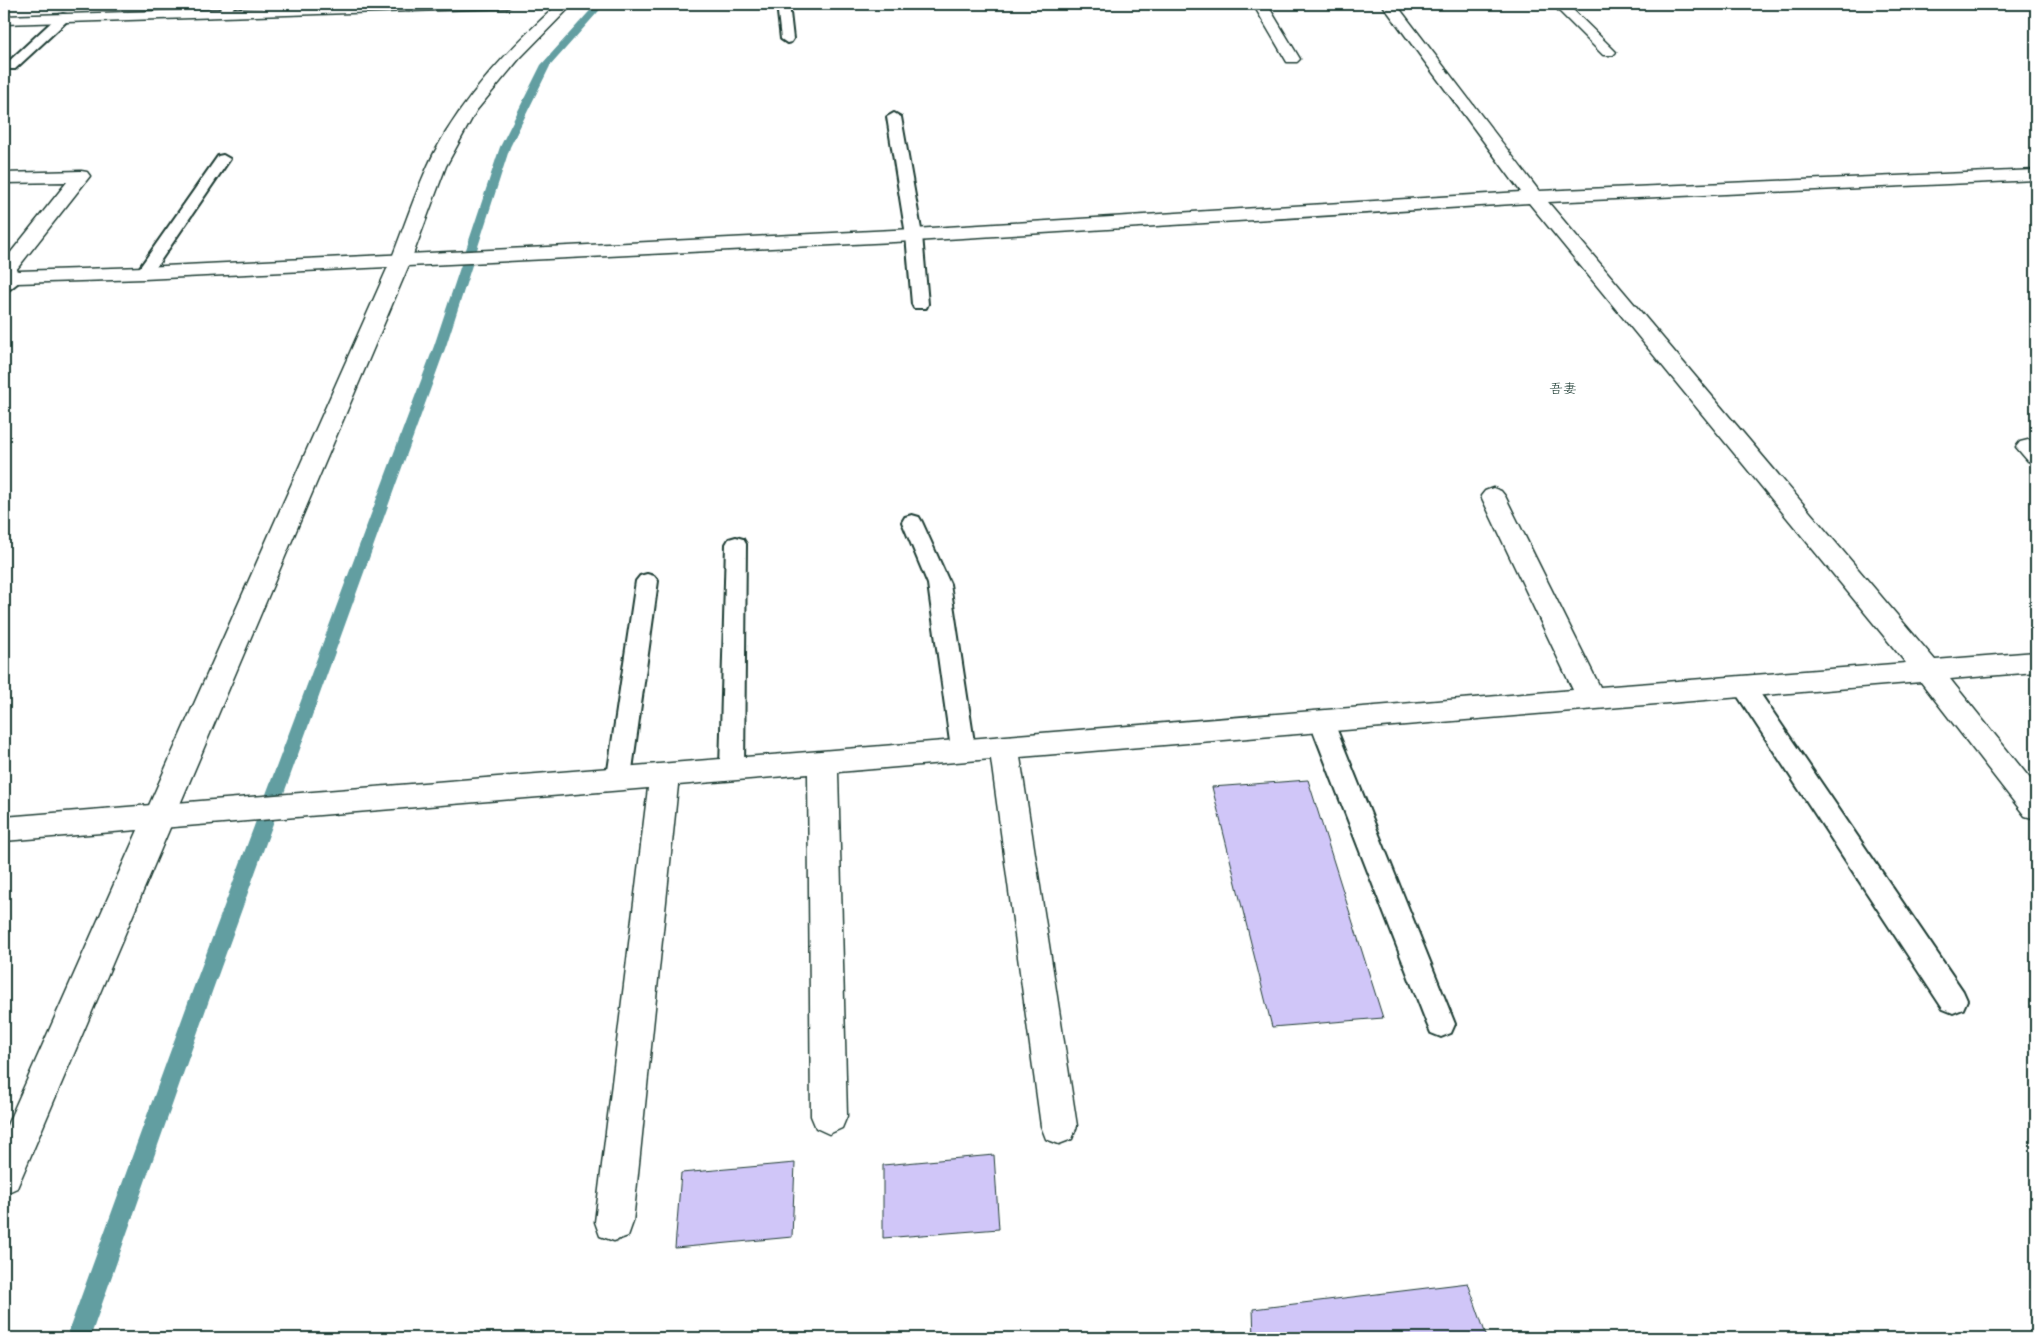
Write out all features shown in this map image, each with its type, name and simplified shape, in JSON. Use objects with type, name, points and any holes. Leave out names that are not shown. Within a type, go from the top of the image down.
[{"type":"street","points":[[4,20],[226,8],[507,4]]},
{"type":"street","points":[[4,1175],[401,260],[442,154],[472,104],[502,64],[566,4]]},
{"type":"street","points":[[1260,4],[1292,58]]},
{"type":"street","points":[[1389,4],[1534,197],[1928,671],[2036,807]]},
{"type":"street","points":[[1559,4],[1608,52]]},
{"type":"street","points":[[7,277],[144,273],[914,235],[1534,197],[2036,174]]},
{"type":"street","points":[[4,178],[81,176],[7,277]]},
{"type":"street","points":[[1493,496],[1591,698]]},
{"type":"street","points":[[4,829],[2036,662]]},
{"type":"street","points":[[1004,746],[1060,1126]]},
{"type":"street","points":[[823,761],[828,1116]]},
{"type":"street","points":[[614,1222],[664,774]]},
{"type":"lane","points":[[783,4],[787,39]]},
{"type":"lane","points":[[11,66],[63,18]]},
{"type":"lane","points":[[894,117],[914,235],[920,304]]},
{"type":"lane","points":[[144,273],[223,159]]},
{"type":"lane","points":[[912,522],[939,584],[963,749]]},
{"type":"lane","points":[[732,768],[736,544]]},
{"type":"lane","points":[[619,777],[647,581]]},
{"type":"lane","points":[[1743,686],[1953,1000]]},
{"type":"lane","points":[[1322,720],[1441,1024]]},
{"type":"building","points":[[1308,780],[1383,1018],[1272,1027],[1212,787]]},
{"type":"building","points":[[994,1155],[999,1229],[883,1238],[883,1165]]},
{"type":"building","points":[[795,1163],[792,1237],[675,1248],[681,1173]]},
{"type":"building","points":[[1468,1283],[1487,1338],[1254,1338],[1253,1309]]},
{"type":"waterway","points":[[78,1338],[203,989],[440,346],[505,147],[546,65],[587,17],[601,4]]},
{"type":"district","name":"吾妻","points":[[1563,388]]}]
